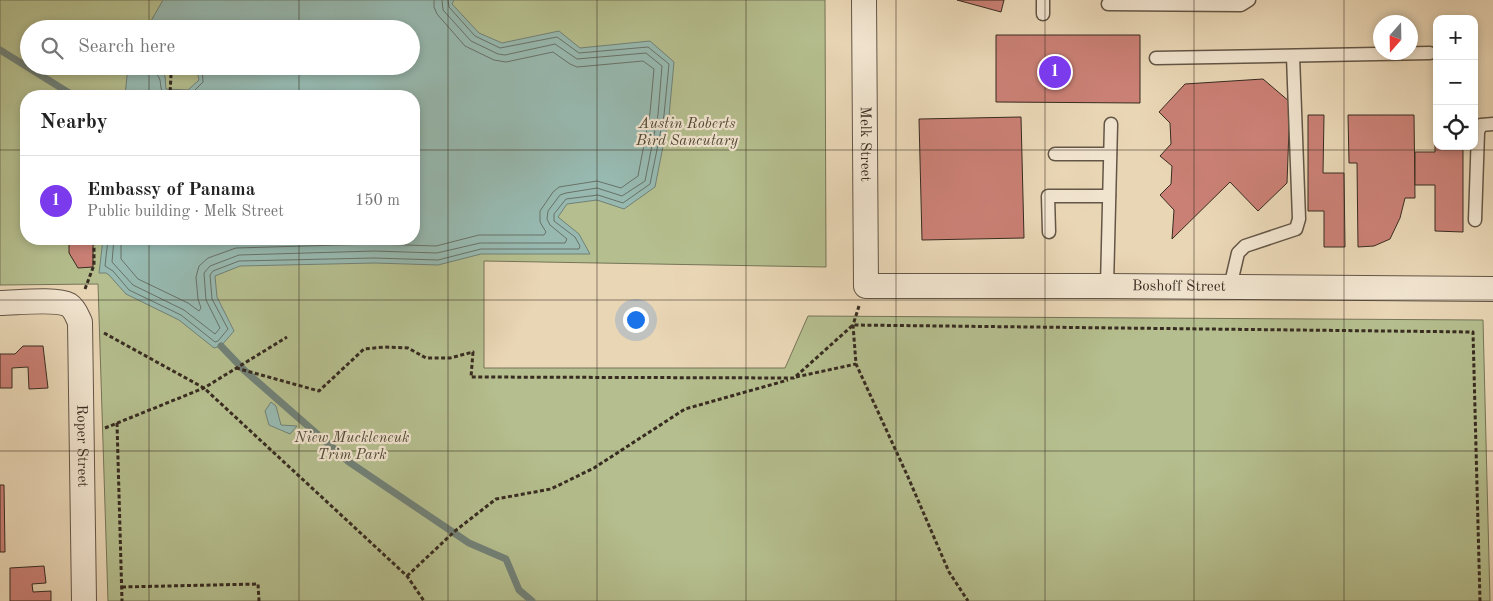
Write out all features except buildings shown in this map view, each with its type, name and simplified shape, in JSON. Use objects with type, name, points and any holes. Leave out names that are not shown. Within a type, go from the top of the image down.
[{"type":"street","name":"Melk Street","points":[[864,0],[866,286]]},
{"type":"street","name":"Boshoff Street","points":[[866,286],[1107,286],[1493,290]]},
{"type":"street","name":"Roper Street","points":[[0,303],[57,302],[68,305],[73,309],[80,322],[84,601]]},
{"type":"lane","points":[[1042,14],[1043,0]]},
{"type":"lane","points":[[1108,4],[1241,5],[1249,0]]},
{"type":"lane","points":[[1156,58],[1430,53]]},
{"type":"lane","points":[[1230,287],[1238,253],[1245,246],[1296,229],[1298,225],[1293,56]]},
{"type":"lane","points":[[1107,286],[1111,124]]},
{"type":"lane","points":[[1475,220],[1478,132],[1482,125],[1493,124]]},
{"type":"lane","points":[[1055,154],[1110,154]]},
{"type":"lane","points":[[1049,232],[1048,196],[1109,196]]},
{"type":"path","points":[[170,90],[171,75]]},
{"type":"path","points":[[84,290],[94,265],[94,245]]},
{"type":"path","points":[[866,286],[853,325],[856,364],[949,572],[968,601]]},
{"type":"path","points":[[236,368],[319,391],[364,348],[385,347],[408,348],[426,358],[450,358],[473,352],[471,378],[794,378],[853,325],[1472,332],[1480,601]]},
{"type":"path","points":[[100,331],[204,388],[407,576],[424,601]]},
{"type":"path","points":[[101,429],[204,388],[287,337]]},
{"type":"path","points":[[407,576],[455,531],[496,499],[551,489],[594,468],[685,409],[794,378],[856,364]]},
{"type":"path","points":[[117,423],[122,601]]},
{"type":"path","points":[[122,587],[258,584],[259,601]]},
{"type":"green space","name":"Niew Muckleneuk Trim Park","points":[[0,0],[825,0],[826,267],[484,261],[484,368],[785,368],[808,316],[1483,320],[1490,601],[108,601],[98,284],[0,285]]},
{"type":"water","points":[[163,0],[454,0],[452,4],[479,33],[502,43],[559,31],[580,48],[650,41],[674,62],[669,116],[655,187],[624,209],[597,200],[567,204],[558,217],[579,234],[590,254],[481,254],[438,265],[375,263],[240,266],[215,276],[217,297],[234,331],[221,346],[214,348],[179,320],[126,294],[109,275],[99,273],[102,245],[420,245],[420,90],[188,90],[199,80],[198,75],[420,75],[420,20],[152,20]]},
{"type":"water","points":[[127,75],[164,75],[166,89],[188,90],[126,90]]},
{"type":"water","points":[[271,402],[276,406],[281,425],[297,426],[290,434],[269,425],[265,411]]},
{"type":"waterway","points":[[0,50],[20,62]]},
{"type":"waterway","points":[[40,75],[64,90]]},
{"type":"waterway","points":[[221,346],[244,370],[349,462],[469,543],[506,559],[519,590],[532,601]]},
{"type":"place","name":"Embassy of Panama","points":[[1055,72]]},
{"type":"park label","name":"Austin Roberts Bird Sancutary","points":[[687,132]]}]
